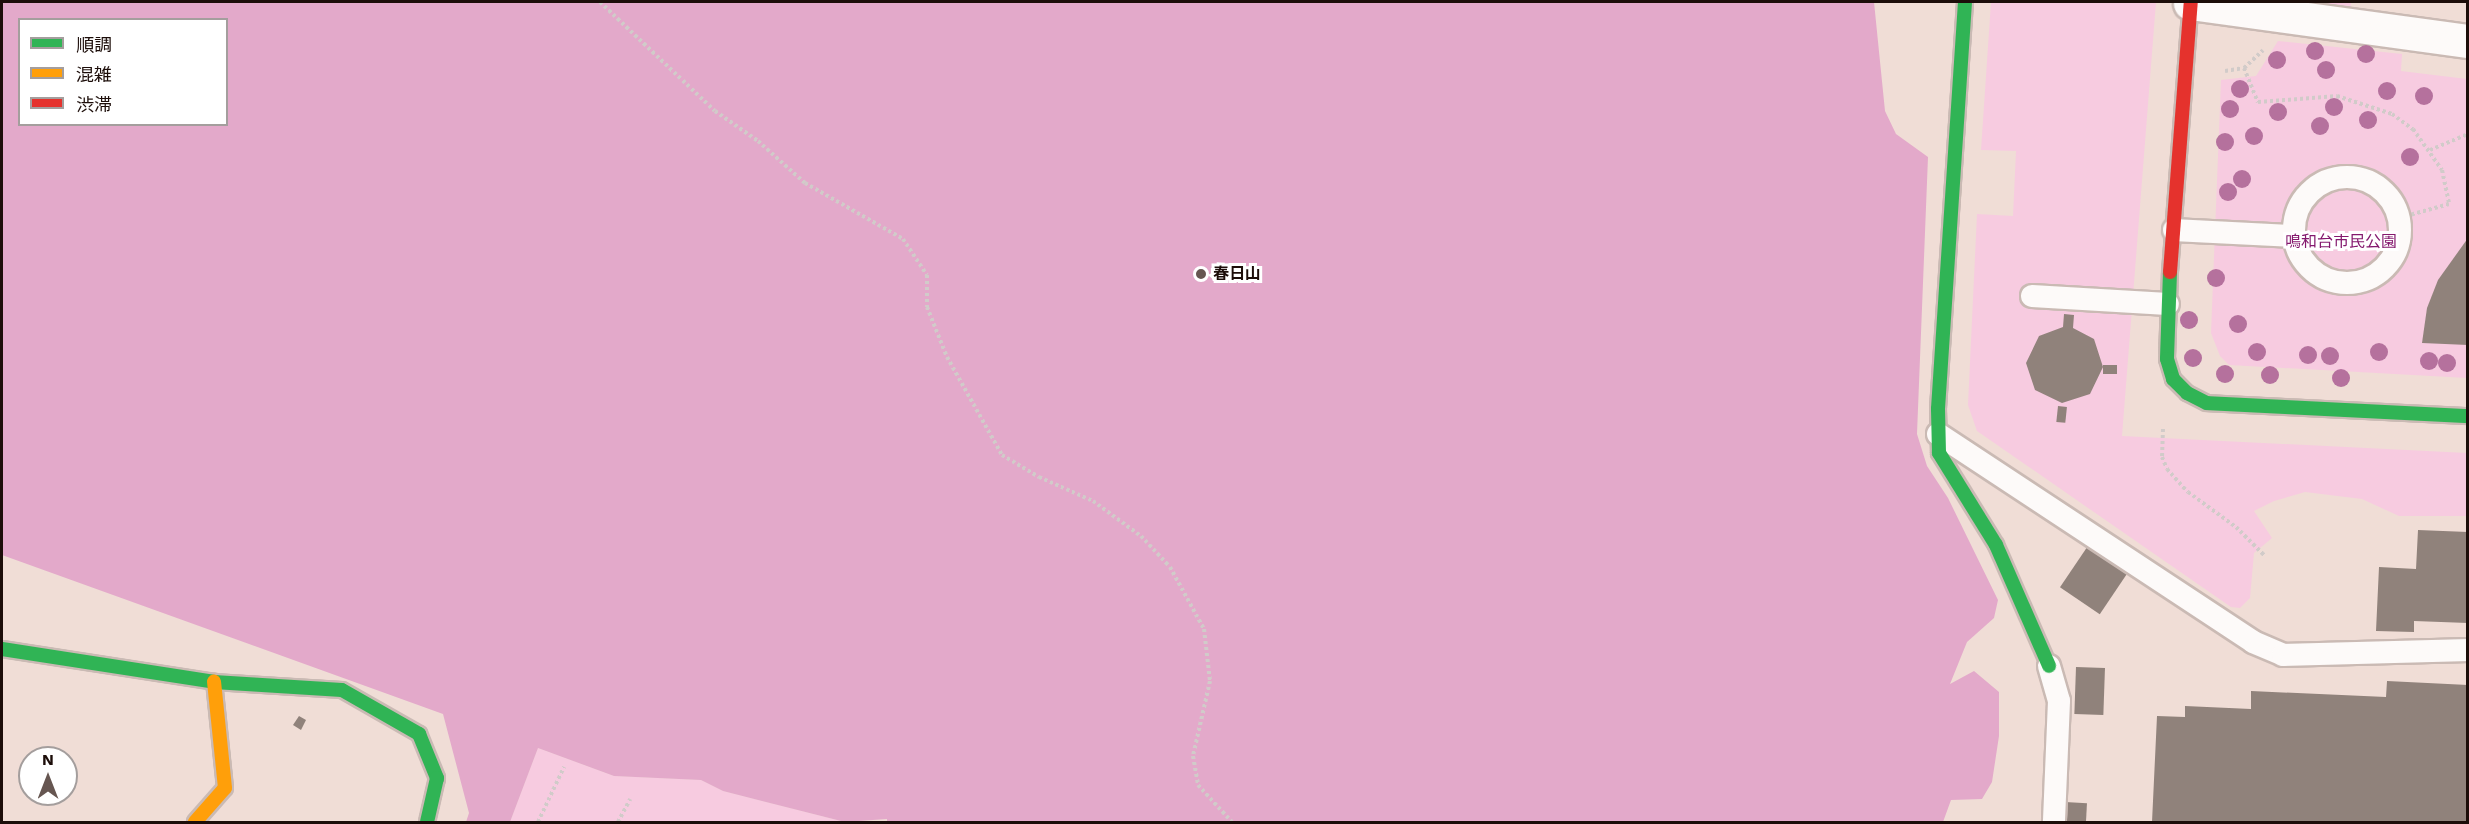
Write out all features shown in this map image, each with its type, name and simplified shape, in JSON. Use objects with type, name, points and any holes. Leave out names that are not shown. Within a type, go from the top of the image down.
[{"type":"street","points":[[1965,2],[1938,434],[1939,453],[1996,545],[2049,666]]},
{"type":"street","points":[[2468,41],[2191,2],[2168,304],[2167,359],[2173,379],[2187,393],[2207,402],[2468,416]]},
{"type":"street","points":[[2,649],[214,682],[342,690],[420,734],[437,778],[427,822]]},
{"type":"street","points":[[195,822],[225,789],[214,682]]},
{"type":"lane","points":[[2351,177],[2369,181],[2384,192],[2399,218],[2399,243],[2392,260],[2379,273],[2362,282],[2344,284],[2326,279],[2310,269],[2299,254],[2294,236],[2295,218],[2303,201],[2316,187],[2332,179],[2351,177]]},
{"type":"lane","points":[[2174,230],[2294,236]]},
{"type":"lane","points":[[2032,296],[2168,304]]},
{"type":"lane","points":[[1938,434],[2253,642],[2283,655],[2468,650]]},
{"type":"lane","points":[[2049,666],[2059,701],[2054,822]]},
{"type":"path","points":[[600,2],[715,111],[758,141],[805,183],[903,239],[927,275],[927,307],[947,357],[1002,455],[1039,477],[1093,501],[1141,536],[1170,567],[1204,629],[1210,681],[1193,756],[1198,785],[1232,822]]},
{"type":"path","points":[[2244,68],[2258,102],[2337,96],[2365,102],[2392,114],[2430,150],[2442,170],[2449,204],[2399,218]]},
{"type":"path","points":[[2430,150],[2468,134]]},
{"type":"path","points":[[2163,429],[2162,457],[2167,469],[2188,492],[2236,527],[2265,556]]},
{"type":"path","points":[[538,822],[564,766]]},
{"type":"path","points":[[618,822],[630,800]]},
{"type":"green space","points":[[1991,2],[2156,2],[2122,436],[2467,453],[2467,516],[2399,516],[2362,499],[2305,492],[2274,501],[2254,511],[2272,538],[2254,553],[2250,598],[2240,608],[2231,607],[1977,431],[1968,405],[1977,214],[2013,216],[2016,151],[1981,150]]},
{"type":"green space","points":[[2279,2],[2351,2],[2350,10]]},
{"type":"green space","name":"鳴和台市民公園","points":[[2278,41],[2402,54],[2401,71],[2467,79],[2467,378],[2229,365],[2220,356],[2211,333],[2221,80],[2256,76]]},
{"type":"green space","points":[[538,748],[614,776],[701,780],[723,791],[845,822],[510,822]]},
{"type":"shaded area","points":[[2,2],[1874,2],[1885,111],[1896,134],[1928,157],[1917,434],[1927,466],[1948,498],[1998,600],[1994,618],[1967,642],[1950,684],[1974,671],[1999,692],[1999,736],[1992,782],[1982,799],[1951,800],[1943,822],[887,822],[887,819],[845,822],[723,791],[701,780],[614,776],[538,748],[510,822],[466,822],[469,813],[443,714],[2,555]]},
{"type":"building","points":[[2468,238],[2468,345],[2422,343],[2427,308],[2438,280]]},
{"type":"building","points":[[2064,314],[2074,315],[2073,328],[2094,339],[2103,367],[2090,394],[2062,403],[2035,390],[2026,363],[2039,336],[2063,327]]},
{"type":"building","points":[[2103,365],[2117,365],[2117,374],[2103,374]]},
{"type":"building","points":[[2058,406],[2067,407],[2065,423],[2056,422]]},
{"type":"building","points":[[2418,530],[2468,532],[2468,623],[2414,621],[2414,632],[2376,631],[2379,567],[2416,569]]},
{"type":"building","points":[[2098,531],[2138,558],[2100,614],[2060,587]]},
{"type":"building","points":[[2076,667],[2105,668],[2103,715],[2074,714]]},
{"type":"building","points":[[2387,681],[2468,685],[2468,822],[2152,822],[2157,716],[2185,717],[2185,706],[2251,709],[2251,691],[2386,697]]},
{"type":"building","points":[[299,716],[306,720],[301,730],[293,725]]},
{"type":"building","points":[[2065,802],[2087,803],[2086,822],[2064,822]]},
{"type":"traffic: fast","points":[[1965,2],[1938,409],[1939,453],[1996,545],[2049,666]]},
{"type":"traffic: fast","points":[[2170,272],[2167,359],[2173,379],[2187,393],[2207,403],[2468,416]]},
{"type":"traffic: fast","points":[[2,649],[214,682],[342,690],[419,734],[437,778],[427,822]]},
{"type":"traffic: slow","points":[[195,822],[225,788],[214,682]]},
{"type":"traffic: jam","points":[[2170,272],[2191,2]]},
{"type":"place","name":"春日山","points":[[1201,274]]}]
